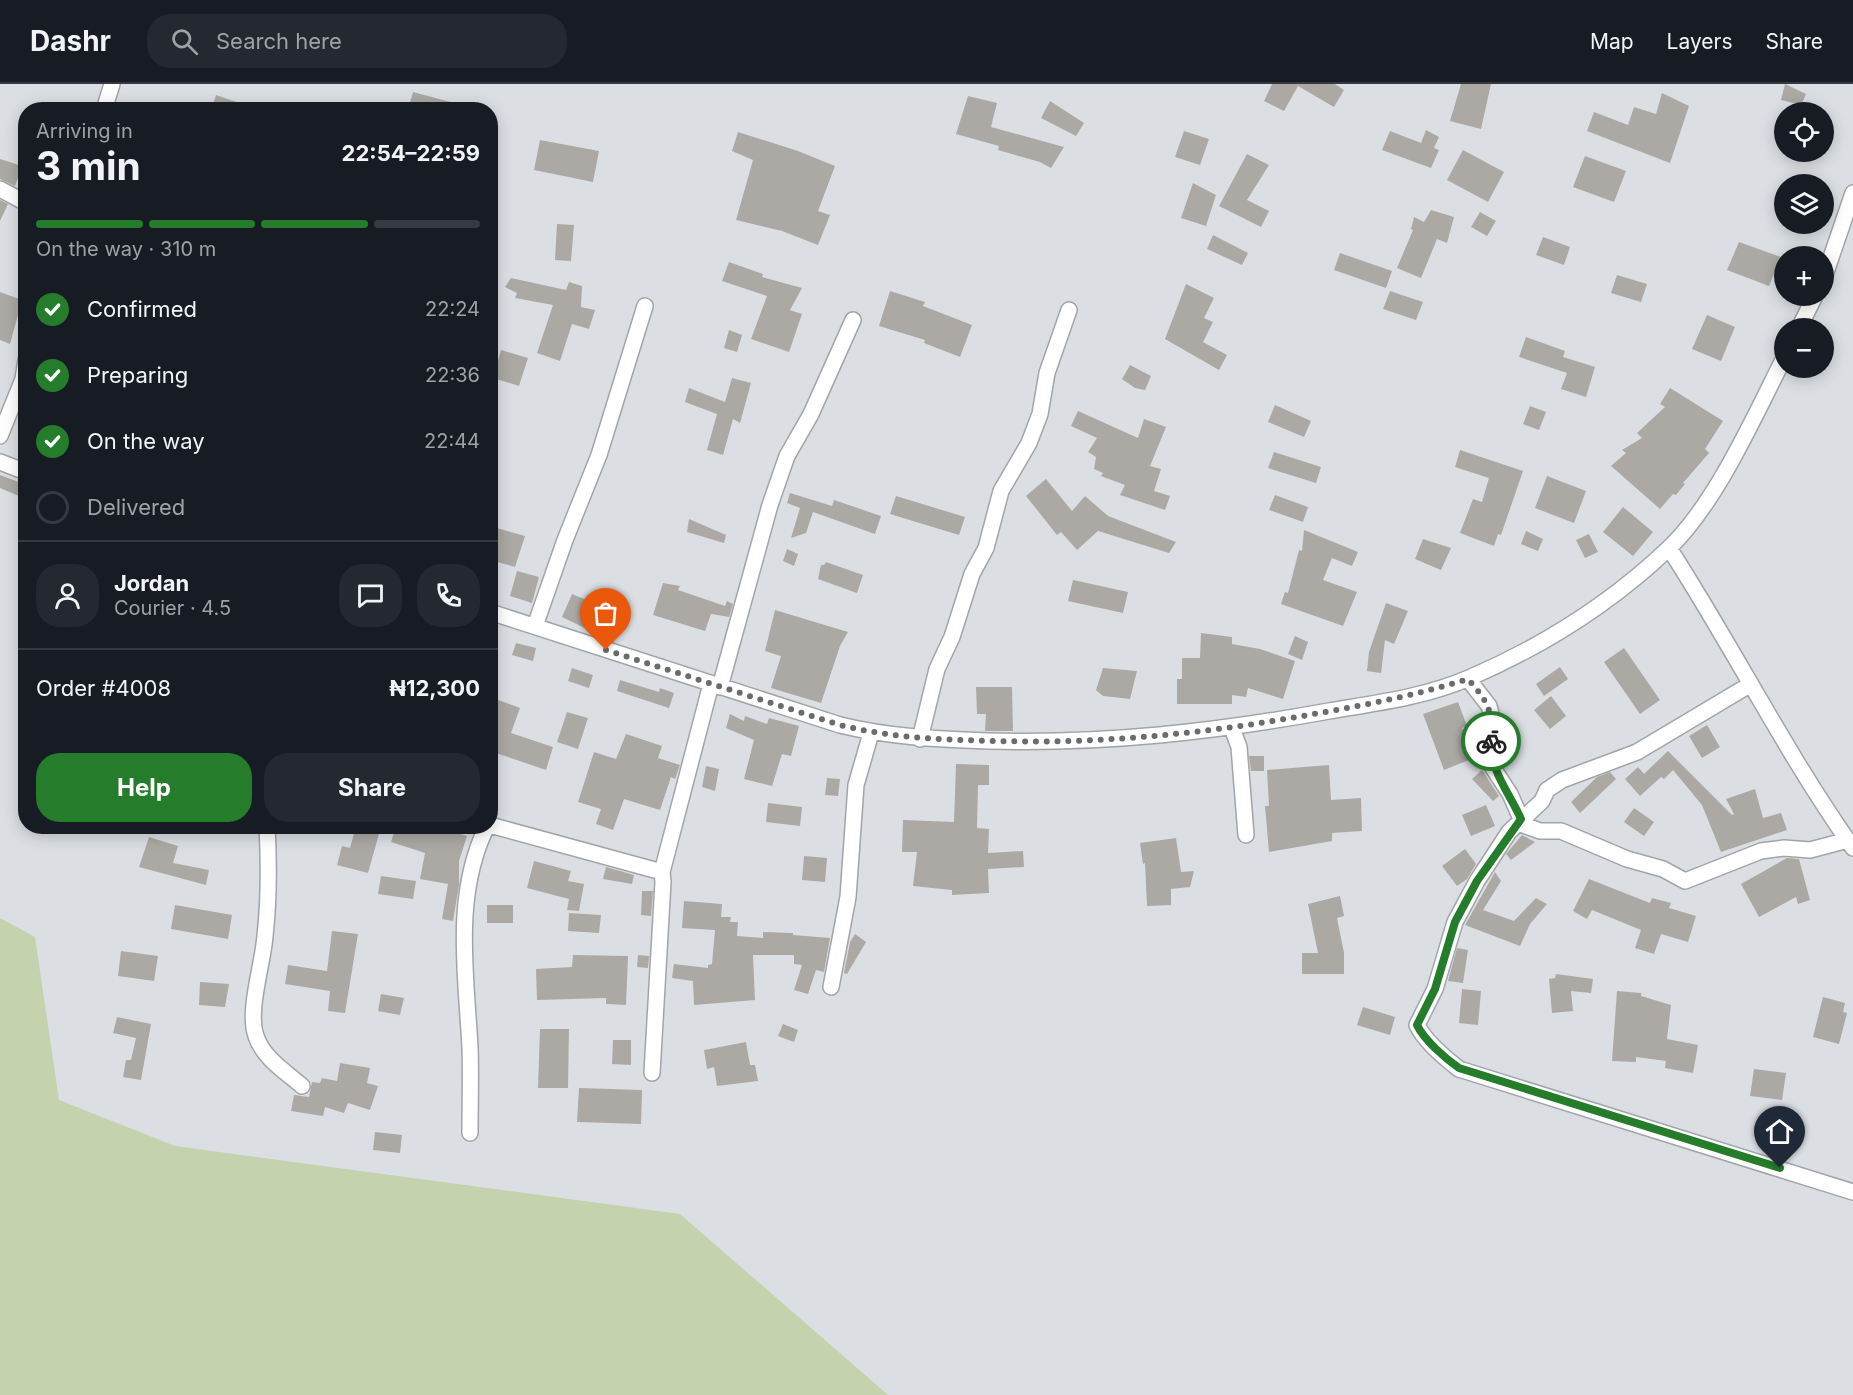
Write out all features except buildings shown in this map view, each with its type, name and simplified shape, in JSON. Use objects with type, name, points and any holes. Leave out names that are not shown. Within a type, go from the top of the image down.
[{"type":"street","points":[[106,102],[112,84]]},
{"type":"street","points":[[0,189],[18,199]]},
{"type":"street","points":[[1834,249],[1853,193]]},
{"type":"street","points":[[535,627],[565,540],[599,456],[645,306]]},
{"type":"street","points":[[920,739],[937,669],[952,637],[972,574],[986,548],[1001,491],[1029,443],[1037,423],[1047,373],[1069,310]]},
{"type":"street","points":[[652,1073],[662,872],[770,505],[787,456],[811,414],[853,320]]},
{"type":"street","points":[[498,615],[716,686],[871,733],[920,739],[1062,743],[1183,735],[1232,729],[1414,696],[1468,679],[1555,635],[1670,548],[1698,513],[1736,453],[1774,378]]},
{"type":"street","points":[[0,436],[18,391]]},
{"type":"street","points":[[1,459],[18,468]]},
{"type":"street","points":[[1468,679],[1489,706],[1492,718],[1490,754],[1493,768],[1510,794],[1519,821],[1540,831],[1561,831],[1626,859],[1663,869],[1685,881],[1761,851],[1784,848],[1810,850],[1850,844],[1796,764],[1717,622],[1670,548]]},
{"type":"street","points":[[1751,684],[1637,752],[1562,780],[1547,790],[1542,801],[1519,821],[1477,881],[1455,922],[1435,989],[1417,1025],[1421,1033],[1439,1049],[1445,1059],[1459,1068],[1853,1192]]},
{"type":"street","points":[[1232,729],[1239,747],[1246,836]]},
{"type":"street","points":[[831,987],[848,897],[856,785],[871,733]]},
{"type":"street","points":[[498,828],[662,872]]},
{"type":"street","points":[[268,834],[269,857],[265,937],[254,1015],[255,1036],[273,1062],[302,1086]]},
{"type":"street","points":[[470,1134],[470,1050],[464,910],[474,853],[485,834]]},
{"type":"green space","points":[[0,918],[35,937],[59,1100],[175,1146],[680,1214],[888,1395],[0,1395]]},
{"type":"way so far","points":[[606,650],[840,725],[879,735],[920,739],[1062,743],[1183,735],[1232,729],[1414,696],[1468,679],[1489,706],[1492,718],[1491,741]]},
{"type":"route","points":[[1491,741],[1490,754],[1493,768],[1510,794],[1521,819],[1509,832],[1477,881],[1455,922],[1435,989],[1417,1025],[1421,1033],[1439,1049],[1445,1059],[1459,1068],[1780,1168]]}]
